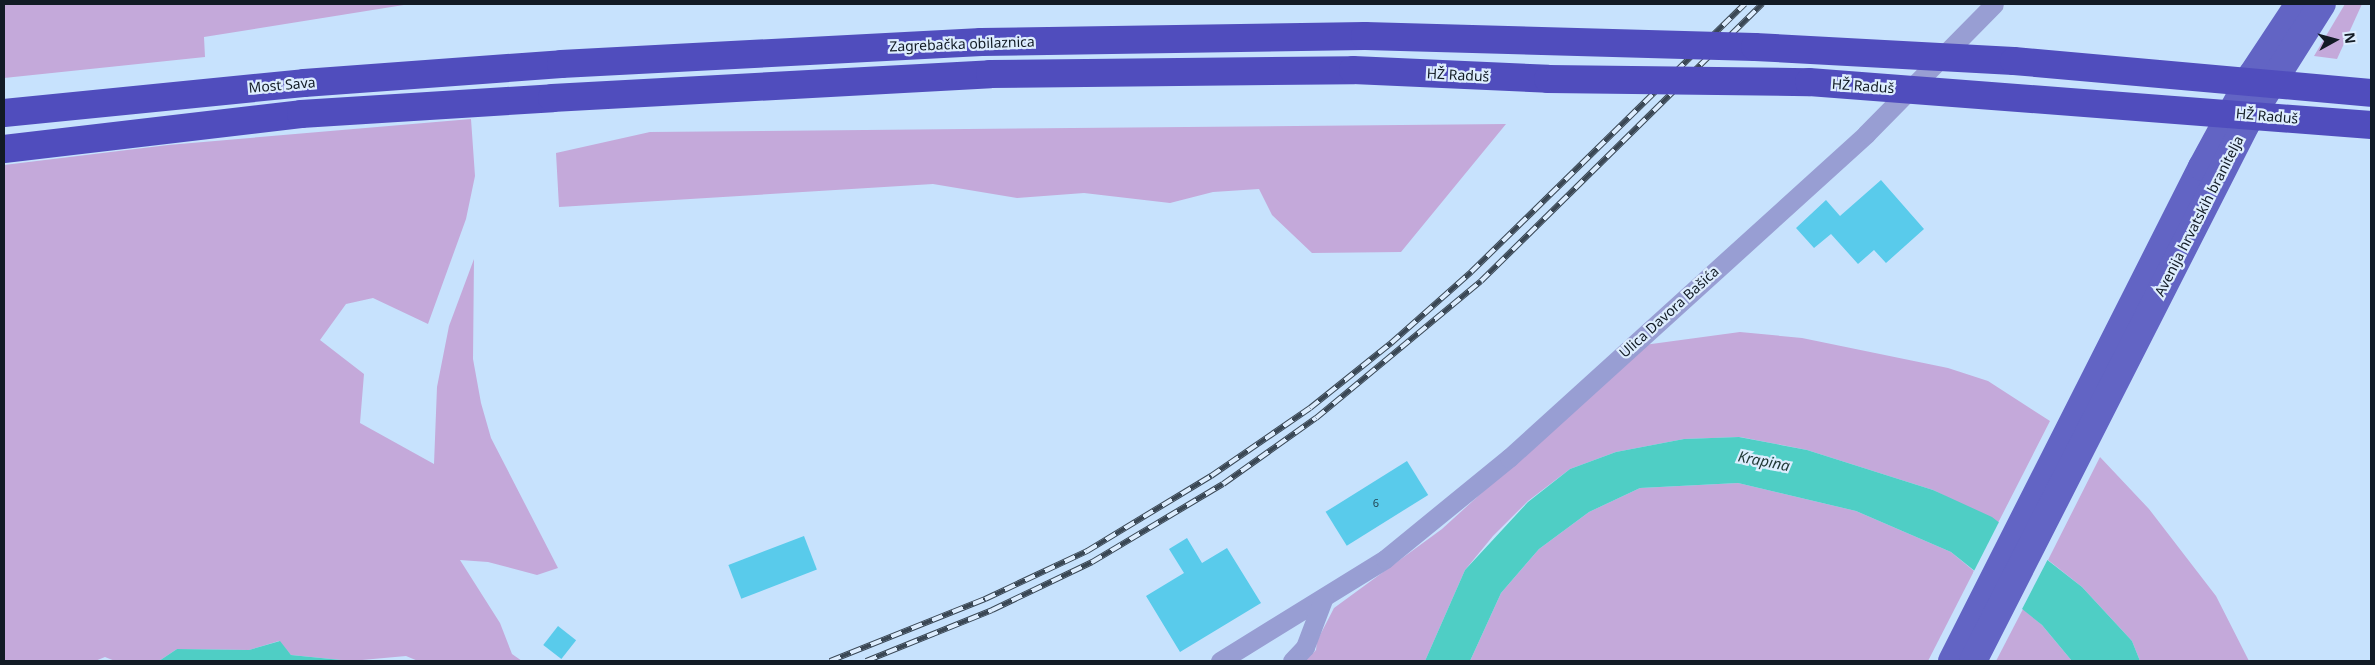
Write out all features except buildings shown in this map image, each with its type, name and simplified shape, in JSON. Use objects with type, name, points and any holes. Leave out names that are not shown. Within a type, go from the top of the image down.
[{"type":"highway","name":"Zagrebačka obilaznica","points":[[561,64],[981,42],[1365,36],[1754,47],[2004,61],[2371,93]]},
{"type":"highway","name":"Most Sava","points":[[4,112],[304,83],[561,64]]},
{"type":"highway","name":"HŽ Raduš","points":[[4,149],[300,114],[552,98],[990,74],[1353,70],[1548,79],[1809,82],[2371,125]]},
{"type":"main road","name":"Avenija hrvatskih branitelja","points":[[2107,377],[2223,128],[2299,4]]},
{"type":"main road","name":"Avenija hrvatskih branitelja","points":[[2107,377],[2250,116],[2322,4]]},
{"type":"main road","points":[[1952,661],[2107,377]]},
{"type":"main road","points":[[1973,661],[2107,377]]},
{"type":"street","name":"Ulica Davora Bašića","points":[[1220,661],[1385,559],[1509,458],[1866,134],[1994,4]]},
{"type":"street","points":[[1292,661],[1305,647],[1324,597]]},
{"type":"shaded area","points":[[4,4],[410,4],[204,37],[205,57],[4,78]]},
{"type":"shaded area","points":[[2345,4],[2362,4],[2337,59],[2314,56]]},
{"type":"shaded area","points":[[471,119],[475,176],[466,219],[428,324],[373,298],[346,304],[320,340],[364,374],[360,423],[434,464],[437,387],[449,326],[474,259],[473,359],[481,403],[491,438],[558,568],[537,575],[488,562],[460,560],[500,623],[512,654],[522,661],[418,661],[406,656],[351,661],[291,655],[279,641],[249,650],[177,649],[159,661],[115,661],[105,657],[95,661],[4,661],[4,165],[168,145]]},
{"type":"shaded area","points":[[1506,124],[1401,252],[1312,253],[1272,215],[1259,189],[1213,192],[1170,203],[1084,193],[1017,198],[933,184],[559,207],[556,153],[650,132]]},
{"type":"shaded area","points":[[1740,332],[1802,338],[1948,368],[1988,381],[2050,421],[1998,523],[1933,490],[1807,450],[1740,437],[1684,439],[1616,452],[1570,469],[1528,501],[1493,536],[1465,570],[1425,661],[1305,661],[1316,650],[1317,641],[1334,608],[1442,529],[1644,345]]},
{"type":"shaded area","points":[[2100,457],[2149,509],[2216,596],[2249,661],[2140,661],[2132,641],[2082,587],[2048,560]]},
{"type":"shaded area","points":[[1738,483],[1856,511],[1951,552],[1974,571],[1928,661],[1470,661],[1501,593],[1539,549],[1589,512],[1640,488]]},
{"type":"shaded area","points":[[2023,609],[2042,625],[2072,661],[1996,661]]},
{"type":"water","name":"Krapina","points":[[1739,437],[1807,450],[1933,490],[1992,517],[2082,587],[2132,641],[2140,661],[2072,661],[2042,625],[1951,552],[1856,511],[1738,483],[1640,488],[1589,512],[1539,549],[1501,593],[1470,661],[1425,661],[1465,570],[1528,502],[1570,469],[1616,452],[1684,439]]},
{"type":"water","points":[[280,641],[291,655],[351,661],[159,661],[177,649],[249,650]]},
{"type":"pier","points":[[2000,520],[2049,557],[2021,611],[1973,573]]},
{"type":"railway","points":[[830,661],[985,599],[1087,551],[1211,476],[1310,408],[1391,343],[1471,272],[1745,4]]},
{"type":"railway","points":[[866,661],[992,610],[1092,562],[1223,484],[1316,418],[1481,281],[1762,4]]}]
